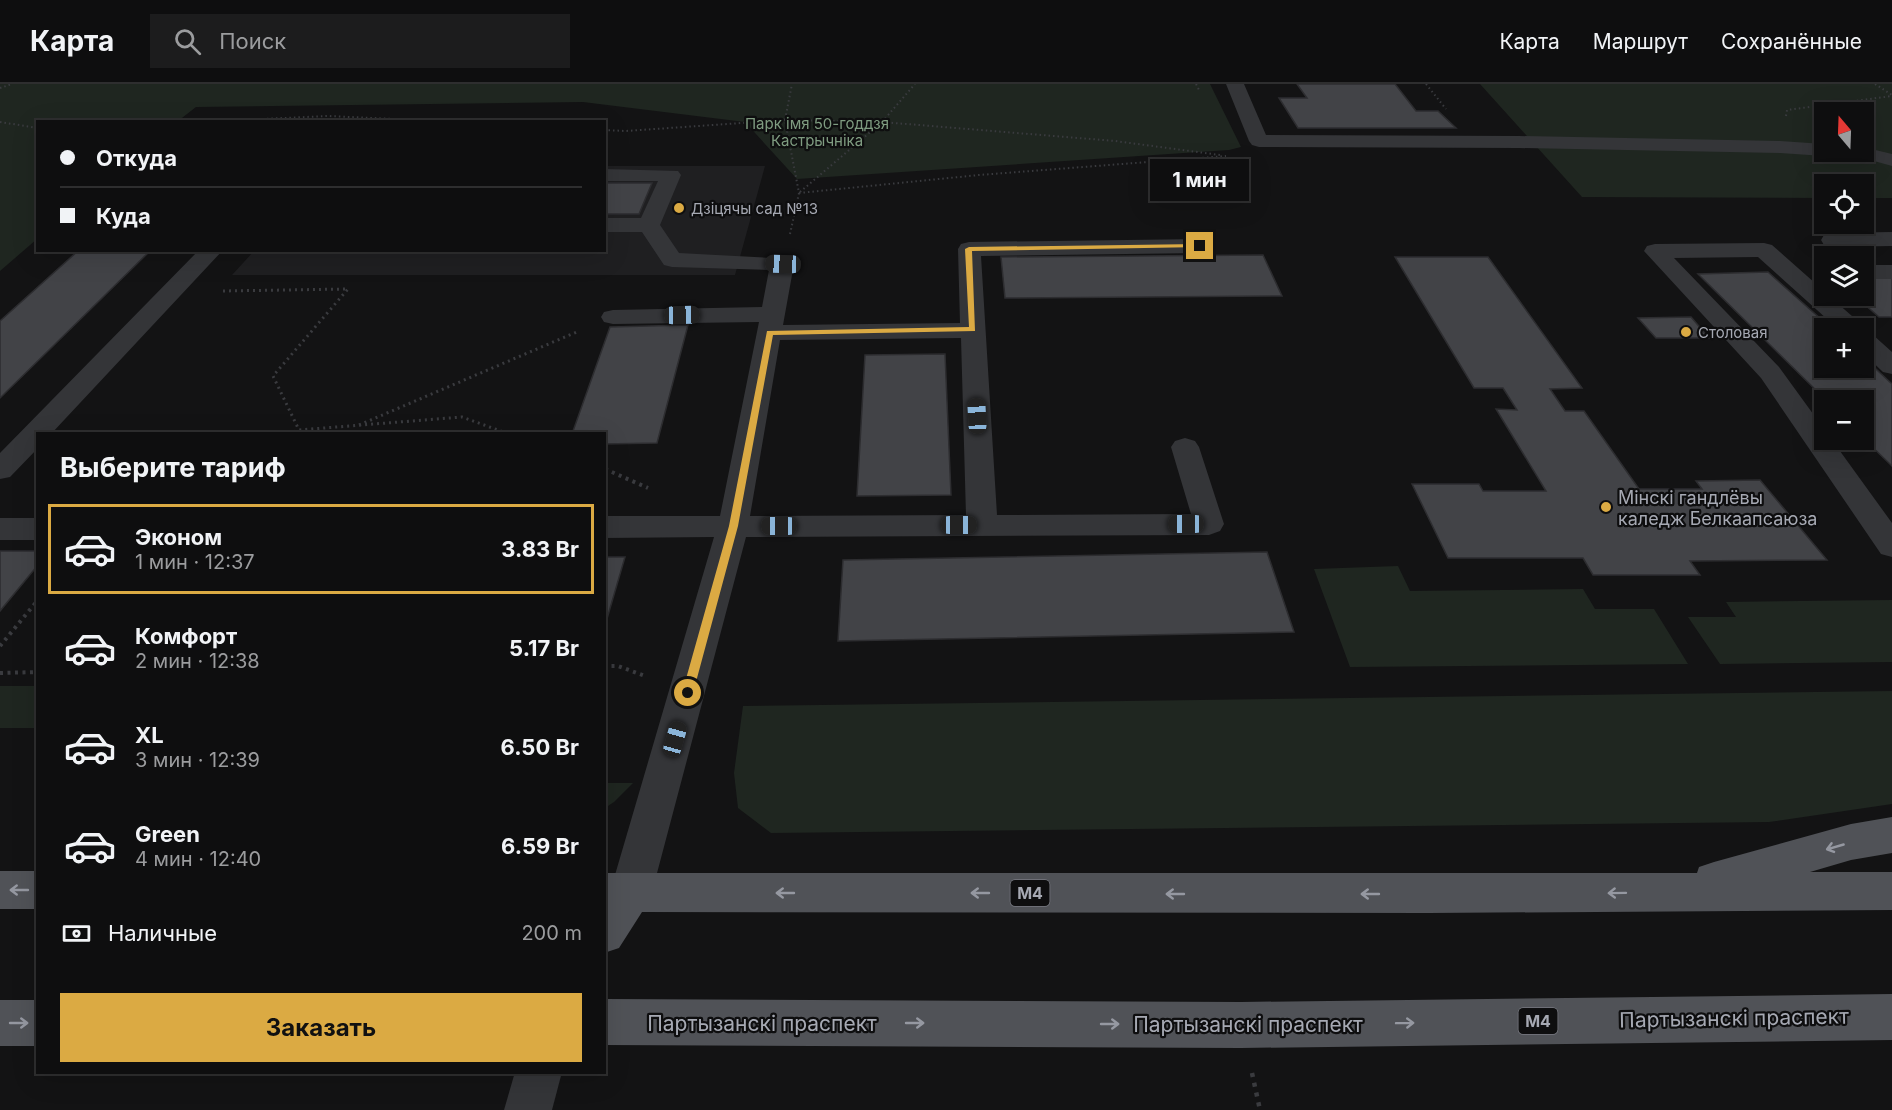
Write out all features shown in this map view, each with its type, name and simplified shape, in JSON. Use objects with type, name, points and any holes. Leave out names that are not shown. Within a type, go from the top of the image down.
[{"type":"main road","points":[[1675,892],[1851,843],[1892,836]]},
{"type":"main road","points":[[0,890],[36,890]]},
{"type":"main road","name":"М4","points":[[618,892],[1428,894],[1892,891]]},
{"type":"main road","points":[[606,927],[618,892]]},
{"type":"main road","points":[[1835,1017],[1892,1031]]},
{"type":"main road","name":"Партызанскі праспект","points":[[606,1022],[1241,1025],[1892,1017]]},
{"type":"main road","points":[[0,1023],[36,1023]]},
{"type":"street","points":[[1234,84],[1259,141],[1780,147],[1814,149]]},
{"type":"street","points":[[1874,155],[1892,160]]},
{"type":"street","points":[[606,175],[671,175],[649,225]]},
{"type":"street","points":[[606,225],[649,225]]},
{"type":"street","points":[[618,892],[734,526],[783,264],[672,260],[649,225]]},
{"type":"street","points":[[1832,240],[1892,239]]},
{"type":"street","points":[[982,525],[969,249],[1200,246]]},
{"type":"street","points":[[1840,318],[1764,250],[1655,251],[1770,373],[1892,546]]},
{"type":"street","points":[[37,432],[210,252]]},
{"type":"street","points":[[1874,272],[1892,272]]},
{"type":"street","points":[[613,317],[972,330]]},
{"type":"street","points":[[1874,349],[1892,366]]},
{"type":"street","points":[[0,470],[36,433]]},
{"type":"street","points":[[606,526],[1209,524],[1185,447]]},
{"type":"street","points":[[0,529],[36,529]]},
{"type":"street","points":[[528,1110],[539,1074]]},
{"type":"path","points":[[0,88],[12,84]]},
{"type":"path","points":[[783,264],[799,193],[785,120],[792,84]]},
{"type":"path","points":[[799,193],[882,122],[915,84]]},
{"type":"path","points":[[1875,84],[1892,95]]},
{"type":"path","points":[[1780,147],[1787,110],[1892,95]]},
{"type":"path","points":[[216,120],[247,117],[381,116],[434,120]]},
{"type":"path","points":[[606,130],[626,131],[785,120],[882,122],[1115,141],[1229,156],[980,175],[799,193]]},
{"type":"path","points":[[0,122],[36,128]]},
{"type":"path","points":[[173,291],[348,289],[273,376],[299,430]]},
{"type":"path","points":[[359,425],[613,317]]},
{"type":"path","points":[[294,432],[462,417],[503,432]]},
{"type":"path","points":[[0,645],[36,602]]},
{"type":"path","points":[[0,673],[36,672]]},
{"type":"shaded area","name":"Дзіцячы сад №13","points":[[606,166],[765,166],[735,275],[232,275],[253,252],[606,252]]},
{"type":"green space","name":"Парк імя 50-годдзя Кастрычніка","points":[[0,84],[1210,84],[1241,147],[1229,150],[797,179],[745,122],[583,102],[196,107],[179,120],[36,120],[36,240],[0,271]]},
{"type":"green space","points":[[1480,84],[1892,84],[1892,198],[1874,198],[1874,174],[1814,174],[1814,198],[1582,197]]},
{"type":"green space","points":[[1398,566],[1410,591],[1583,589],[1595,609],[1654,609],[1688,664],[1350,667],[1314,569]]},
{"type":"green space","points":[[1892,600],[1892,662],[1720,664],[1688,617],[1736,617],[1726,602]]},
{"type":"green space","points":[[0,686],[36,686],[36,728],[0,728]]},
{"type":"green space","points":[[1892,691],[1892,804],[1769,822],[771,833],[738,808],[734,773],[743,706]]},
{"type":"green space","points":[[606,783],[633,783],[606,807]]},
{"type":"building","points":[[1297,84],[1395,84],[1416,111],[1438,111],[1456,128],[1298,128],[1279,98],[1307,98]]},
{"type":"building","points":[[606,183],[652,183],[639,214],[606,214]]},
{"type":"building","points":[[77,252],[149,252],[0,398],[0,321]]},
{"type":"building","points":[[1263,255],[1282,296],[1005,298],[1001,257]]},
{"type":"building","points":[[1395,257],[1488,257],[1582,388],[1550,389],[1565,411],[1584,411],[1639,489],[1702,489],[1696,481],[1760,480],[1827,560],[1690,561],[1700,575],[1593,575],[1583,558],[1448,558],[1412,484],[1479,484],[1483,491],[1546,491],[1496,409],[1517,410],[1503,388],[1474,388]]},
{"type":"building","points":[[1768,272],[1820,318],[1814,318],[1814,378],[1874,378],[1874,367],[1892,384],[1892,466],[1874,449],[1874,390],[1816,390],[1698,274]]},
{"type":"building","points":[[1874,277],[1892,278],[1892,317],[1879,317],[1866,306],[1874,306]]},
{"type":"building","points":[[1691,317],[1709,338],[1656,338],[1638,318]]},
{"type":"building","points":[[688,325],[657,443],[606,444],[606,432],[573,432],[610,327]]},
{"type":"building","points":[[945,354],[951,495],[857,496],[865,355]]},
{"type":"building","points":[[0,551],[36,551],[36,567],[0,611]]},
{"type":"building","points":[[1267,552],[1294,632],[838,641],[843,560]]},
{"type":"building","points":[[606,557],[625,557],[606,622]]},
{"type":"place","name":"Дзіцячы сад №13","points":[[679,208]]},
{"type":"place","name":"Столовая","points":[[1686,332]]},
{"type":"place","name":"Мінскі гандлёвы каледж Белкаапсаюза","points":[[1606,507]]},
{"type":"route","points":[[688,693],[734,526],[770,333],[972,330],[969,249],[1200,246]]}]
